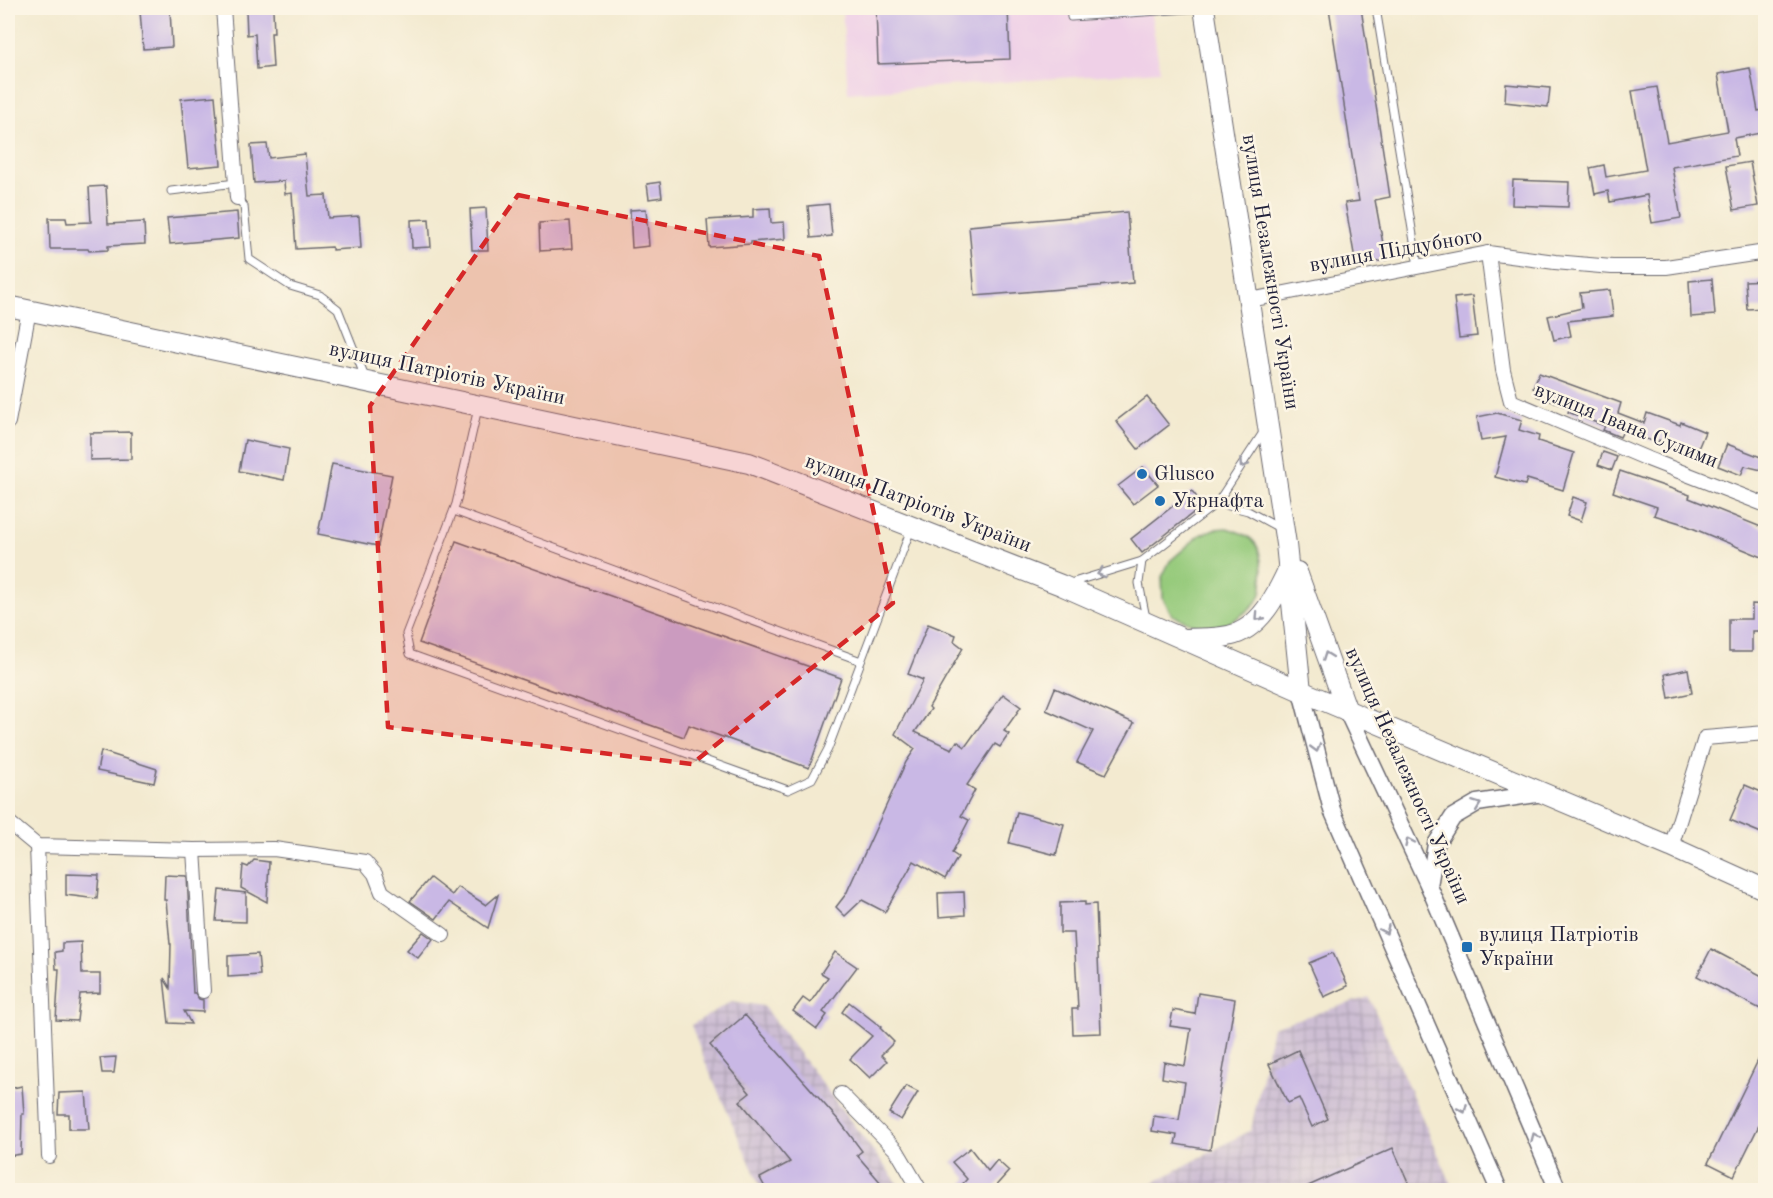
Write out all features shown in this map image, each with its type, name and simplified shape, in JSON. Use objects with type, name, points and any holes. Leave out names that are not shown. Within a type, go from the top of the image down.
[{"type":"main road","name":"вулиця Незалежності України","points":[[1204,8],[1286,538],[1301,691]]},
{"type":"main road","name":"вулиця Патріотів України","points":[[8,306],[749,463],[1061,585],[1347,711],[1671,847],[1766,890]]},
{"type":"main road","name":"вулиця Незалежності України","points":[[1286,538],[1347,711]]},
{"type":"main road","points":[[1182,639],[1230,636],[1251,626],[1274,600],[1289,568]]},
{"type":"street","points":[[223,8],[237,198]]},
{"type":"street","name":"вулиця Піддубного","points":[[1250,300],[1488,253],[1612,267],[1666,267],[1766,252]]},
{"type":"street","name":"вулиця Івана Сулими","points":[[1488,253],[1503,370],[1511,401],[1648,459],[1766,505]]},
{"type":"street","points":[[8,422],[29,310]]},
{"type":"street","name":"вулиця Незалежності України","points":[[1301,691],[1332,810],[1499,1191]]},
{"type":"street","name":"вулиця Незалежності України","points":[[1347,711],[1429,886],[1558,1191]]},
{"type":"street","points":[[1671,847],[1705,738],[1766,733]]},
{"type":"street","points":[[1429,886],[1436,844],[1453,817],[1477,803],[1543,793]]},
{"type":"street","points":[[8,822],[37,846],[194,850],[274,849],[365,862],[375,874],[382,892],[443,935]]},
{"type":"street","points":[[37,846],[49,1156]]},
{"type":"street","points":[[194,850],[203,991]]},
{"type":"street","points":[[841,1094],[897,1151],[920,1191]]},
{"type":"lane","points":[[1070,8],[1071,17],[1204,8]]},
{"type":"lane","points":[[1376,8],[1418,267]]},
{"type":"lane","points":[[171,191],[236,183]]},
{"type":"lane","points":[[237,198],[243,206],[249,259],[290,286],[320,295],[338,309],[367,382]]},
{"type":"lane","points":[[478,405],[454,511],[406,634],[410,654],[788,790],[812,779],[828,749],[912,527]]},
{"type":"lane","points":[[1061,585],[1142,561],[1217,503],[1269,424]]},
{"type":"lane","points":[[1217,503],[1248,511],[1286,538]]},
{"type":"lane","points":[[454,511],[861,661]]},
{"type":"lane","points":[[1142,561],[1139,583],[1147,623]]},
{"type":"highlighted area","points":[[518,195],[819,256],[893,603],[692,764],[388,727],[370,406]]},
{"type":"shaded area","points":[[842,8],[1150,8],[1160,71],[848,93]]},
{"type":"shaded area","points":[[1369,997],[1454,1190],[1140,1190],[1251,1130],[1272,1027]]},
{"type":"shaded area","points":[[732,1001],[763,1006],[903,1190],[762,1190],[691,1025]]},
{"type":"green space","points":[[1227,528],[1255,543],[1262,570],[1261,593],[1255,603],[1242,615],[1218,627],[1204,629],[1172,615],[1163,598],[1162,577],[1170,561],[1200,535],[1214,529]]},
{"type":"building","points":[[876,8],[1008,8],[1010,59],[878,64]]},
{"type":"building","points":[[1329,8],[1361,8],[1390,197],[1375,200],[1386,260],[1356,265],[1345,203],[1359,201]]},
{"type":"building","points":[[170,9],[172,47],[143,49],[140,11]]},
{"type":"building","points":[[273,9],[274,33],[271,33],[273,67],[257,69],[255,34],[247,35],[246,10]]},
{"type":"building","points":[[1750,68],[1758,111],[1766,109],[1766,132],[1734,138],[1737,156],[1672,167],[1681,218],[1652,223],[1647,195],[1610,202],[1608,191],[1595,194],[1590,168],[1604,165],[1606,177],[1646,170],[1632,91],[1657,87],[1667,142],[1728,131],[1718,74]]},
{"type":"building","points":[[1506,84],[1550,88],[1548,107],[1505,102]]},
{"type":"building","points":[[215,96],[221,165],[188,168],[181,99]]},
{"type":"building","points":[[267,144],[269,158],[305,154],[309,196],[326,195],[328,218],[359,216],[361,248],[296,249],[292,193],[285,194],[284,181],[254,183],[251,145]]},
{"type":"building","points":[[1750,162],[1758,206],[1734,210],[1726,166]]},
{"type":"building","points":[[1513,180],[1569,182],[1568,207],[1512,205]]},
{"type":"building","points":[[660,182],[662,197],[649,199],[647,184]]},
{"type":"building","points":[[106,186],[108,224],[144,222],[145,244],[108,246],[108,250],[89,251],[88,249],[50,249],[49,218],[66,218],[67,223],[91,222],[89,187]]},
{"type":"building","points":[[829,204],[832,236],[811,238],[808,206]]},
{"type":"building","points":[[486,208],[488,250],[472,250],[470,209]]},
{"type":"building","points":[[770,208],[771,223],[784,222],[785,239],[709,247],[707,220],[753,217],[753,209]]},
{"type":"building","points":[[646,209],[649,246],[632,248],[630,210]]},
{"type":"building","points":[[237,212],[239,238],[170,244],[167,218]]},
{"type":"building","points":[[1127,212],[1133,283],[975,296],[969,226]]},
{"type":"building","points":[[429,219],[431,247],[412,248],[411,220]]},
{"type":"building","points":[[570,221],[572,249],[540,251],[539,223]]},
{"type":"building","points":[[1712,279],[1715,315],[1691,317],[1689,281]]},
{"type":"building","points":[[1766,280],[1766,308],[1747,309],[1745,281]]},
{"type":"building","points":[[1610,290],[1613,316],[1568,321],[1571,336],[1554,340],[1548,316],[1582,308],[1580,293]]},
{"type":"building","points":[[1472,296],[1477,336],[1459,338],[1454,298]]},
{"type":"building","points":[[1539,373],[1621,403],[1618,413],[1644,423],[1647,413],[1680,425],[1681,422],[1705,432],[1695,456],[1659,440],[1658,443],[1623,431],[1620,437],[1603,430],[1605,426],[1568,412],[1570,408],[1537,396],[1539,390],[1533,388]]},
{"type":"building","points":[[1147,397],[1169,425],[1138,449],[1116,421]]},
{"type":"building","points":[[1497,413],[1522,420],[1519,430],[1539,436],[1538,441],[1574,453],[1563,490],[1527,479],[1525,485],[1495,477],[1506,437],[1481,441],[1477,417]]},
{"type":"building","points":[[131,432],[131,459],[90,460],[90,433]]},
{"type":"building","points":[[245,440],[289,449],[284,480],[239,471]]},
{"type":"building","points":[[1727,444],[1766,459],[1766,471],[1745,466],[1741,475],[1718,466]]},
{"type":"building","points":[[1603,452],[1617,457],[1612,470],[1598,465]]},
{"type":"building","points":[[332,464],[392,475],[378,546],[318,534]]},
{"type":"building","points":[[1143,467],[1158,485],[1133,504],[1118,486]]},
{"type":"building","points":[[1620,471],[1690,495],[1689,498],[1766,529],[1766,549],[1762,557],[1680,523],[1654,515],[1657,507],[1613,492]]},
{"type":"building","points":[[1192,491],[1203,505],[1142,553],[1131,539]]},
{"type":"building","points":[[1573,497],[1587,502],[1581,521],[1567,516]]},
{"type":"building","points":[[456,541],[841,678],[809,768],[689,725],[684,737],[419,643]]},
{"type":"building","points":[[1752,604],[1766,605],[1765,631],[1752,631],[1752,652],[1729,652],[1729,619],[1752,619]]},
{"type":"building","points":[[928,624],[956,635],[954,641],[963,648],[929,707],[931,709],[915,732],[952,749],[957,741],[965,747],[1003,694],[1021,707],[1004,731],[1009,734],[1000,747],[995,744],[967,785],[975,790],[961,816],[969,820],[952,853],[958,857],[945,879],[914,861],[885,912],[862,900],[845,916],[836,907],[846,894],[906,762],[915,749],[895,734],[923,680],[908,674]]},
{"type":"building","points":[[1688,669],[1692,693],[1669,698],[1665,674]]},
{"type":"building","points":[[1055,688],[1134,723],[1106,774],[1077,762],[1093,731],[1046,710]]},
{"type":"building","points":[[101,751],[157,769],[154,783],[97,771]]},
{"type":"building","points":[[1745,785],[1766,794],[1766,835],[1730,820]]},
{"type":"building","points":[[1017,812],[1064,824],[1056,855],[1009,843]]},
{"type":"building","points":[[254,860],[269,862],[267,902],[241,888],[243,865],[248,867]]},
{"type":"building","points":[[66,874],[99,875],[97,899],[66,895]]},
{"type":"building","points":[[165,875],[187,876],[193,993],[203,1000],[203,1012],[184,1011],[191,1024],[169,1023],[164,978],[170,988],[171,944],[166,900],[164,900]]},
{"type":"building","points":[[430,878],[452,895],[458,887],[486,905],[498,895],[488,928],[449,902],[436,919],[410,901]]},
{"type":"building","points":[[219,890],[246,893],[246,922],[216,921]]},
{"type":"building","points":[[964,892],[965,915],[939,917],[938,893]]},
{"type":"building","points":[[1085,902],[1085,905],[1096,904],[1101,1033],[1073,1034],[1072,1009],[1078,1009],[1074,933],[1060,933],[1060,903]]},
{"type":"building","points":[[423,932],[433,939],[418,958],[407,950]]},
{"type":"building","points":[[81,942],[82,974],[100,974],[100,993],[80,994],[77,1021],[56,1020],[59,969],[56,969],[55,952],[62,951],[62,943]]},
{"type":"building","points":[[1711,949],[1766,978],[1766,1012],[1697,976]]},
{"type":"building","points":[[835,952],[857,967],[823,1012],[827,1015],[817,1029],[793,1011],[803,998],[810,1003],[828,977],[821,973]]},
{"type":"building","points":[[1333,953],[1348,986],[1324,997],[1309,963]]},
{"type":"building","points":[[258,954],[260,975],[228,977],[228,956]]},
{"type":"building","points":[[1198,993],[1235,999],[1210,1150],[1175,1144],[1177,1135],[1152,1131],[1154,1116],[1179,1120],[1185,1082],[1162,1078],[1164,1062],[1185,1066],[1191,1029],[1170,1026],[1173,1010],[1195,1014]]},
{"type":"building","points":[[849,1002],[881,1027],[894,1042],[881,1055],[887,1061],[870,1078],[850,1059],[872,1036],[842,1012]]},
{"type":"building","points":[[745,1015],[841,1123],[862,1151],[857,1155],[888,1191],[767,1191],[760,1178],[790,1162],[740,1101],[750,1093],[710,1045]]},
{"type":"building","points":[[1766,1044],[1766,1111],[1734,1176],[1708,1163]]},
{"type":"building","points":[[1298,1050],[1328,1119],[1312,1127],[1299,1098],[1288,1103],[1269,1064]]},
{"type":"building","points":[[116,1057],[114,1073],[102,1073],[100,1058]]},
{"type":"building","points":[[22,1086],[24,1114],[22,1114],[21,1154],[8,1156],[8,1089]]},
{"type":"building","points":[[906,1086],[918,1092],[901,1120],[889,1113]]},
{"type":"building","points":[[86,1092],[89,1129],[69,1129],[69,1114],[58,1114],[59,1093]]},
{"type":"building","points":[[970,1148],[988,1171],[997,1160],[1009,1171],[991,1191],[956,1191],[967,1179],[952,1162]]},
{"type":"building","points":[[1393,1148],[1412,1191],[1297,1191]]},
{"type":"place","name":"Glusco","points":[[1142,474]]},
{"type":"place","name":"Укрнафта","points":[[1160,501]]},
{"type":"place","name":"вулиця Патріотів України","points":[[1467,947]]}]
